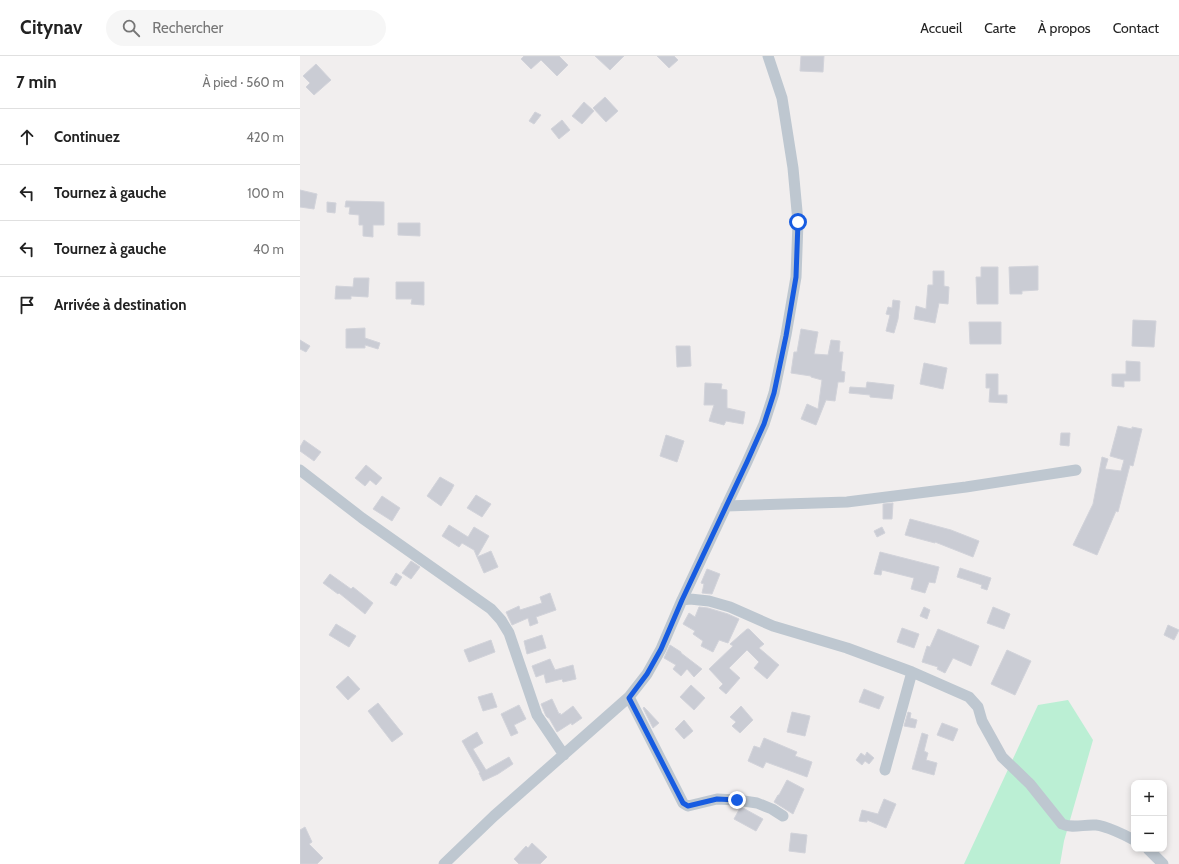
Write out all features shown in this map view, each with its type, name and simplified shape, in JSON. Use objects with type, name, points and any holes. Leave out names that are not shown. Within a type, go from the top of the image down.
[{"type":"street","points":[[444,864],[494,816],[629,698],[647,674],[661,649],[682,600],[764,424],[774,393],[796,277],[798,222],[793,168],[782,98],[768,56]]},
{"type":"street","points":[[300,470],[362,518],[491,609],[501,620],[509,634],[537,715],[564,755]]},
{"type":"street","points":[[726,506],[847,502],[966,487],[1076,470]]},
{"type":"street","points":[[682,600],[690,599],[709,601],[730,607],[773,626],[847,648],[912,672],[969,698],[978,707],[982,721],[1002,757],[1030,784],[1062,824],[1069,827],[1098,825],[1131,838]]},
{"type":"street","points":[[885,770],[912,672]]},
{"type":"street","points":[[629,698],[683,803],[688,806],[717,799],[737,800],[757,803],[772,809],[783,816]]},
{"type":"street","points":[[1151,852],[1163,864]]},
{"type":"green space","points":[[1068,700],[1093,740],[1064,841],[1060,864],[964,864],[1038,705]]},
{"type":"building","points":[[524,56],[559,56],[568,65],[557,76],[541,60],[531,69],[521,59]]},
{"type":"building","points":[[595,56],[624,56],[610,70]]},
{"type":"building","points":[[657,56],[674,56],[678,60],[669,68]]},
{"type":"building","points":[[801,56],[824,56],[823,72],[800,71]]},
{"type":"building","points":[[316,64],[331,80],[314,95],[306,87],[310,83],[303,76]]},
{"type":"building","points":[[605,97],[618,111],[606,122],[593,108]]},
{"type":"building","points":[[584,102],[594,111],[582,124],[572,116]]},
{"type":"building","points":[[535,112],[541,115],[534,124],[529,121]]},
{"type":"building","points":[[562,120],[570,130],[559,139],[551,129]]},
{"type":"building","points":[[300,190],[317,194],[314,209],[300,207]]},
{"type":"building","points":[[346,201],[384,202],[384,225],[373,225],[373,237],[363,236],[363,225],[359,225],[359,215],[349,214],[350,207],[345,207]]},
{"type":"building","points":[[327,202],[336,203],[335,213],[327,212]]},
{"type":"building","points":[[398,223],[420,223],[420,236],[398,235]]},
{"type":"building","points":[[1038,266],[1038,290],[1022,291],[1022,294],[1010,294],[1009,267]]},
{"type":"building","points":[[981,267],[998,267],[998,304],[977,304],[976,277],[981,277]]},
{"type":"building","points":[[933,271],[944,271],[944,286],[949,287],[948,304],[939,303],[935,323],[914,319],[916,306],[926,309],[928,285],[933,285]]},
{"type":"building","points":[[354,278],[369,278],[368,297],[351,296],[351,299],[335,299],[336,286],[353,287]]},
{"type":"building","points":[[396,282],[424,282],[424,305],[411,304],[412,299],[396,299]]},
{"type":"building","points":[[893,300],[900,301],[898,319],[894,333],[886,331],[890,315],[886,314],[888,307],[892,308]]},
{"type":"building","points":[[1133,320],[1156,321],[1154,347],[1132,346]]},
{"type":"building","points":[[969,322],[1001,322],[1001,344],[970,344]]},
{"type":"building","points":[[365,328],[365,338],[380,343],[378,349],[365,345],[365,348],[346,348],[346,329]]},
{"type":"building","points":[[801,329],[818,332],[814,354],[828,355],[831,340],[840,341],[839,352],[843,352],[841,371],[845,372],[844,382],[838,382],[835,401],[826,400],[816,425],[801,419],[807,404],[818,409],[822,380],[811,376],[791,373],[794,352],[797,352]]},
{"type":"building","points":[[300,340],[310,346],[306,352],[300,349]]},
{"type":"building","points":[[676,346],[690,346],[691,366],[677,367]]},
{"type":"building","points":[[1126,361],[1140,362],[1140,381],[1124,381],[1124,387],[1112,386],[1112,374],[1126,374]]},
{"type":"building","points":[[924,363],[947,368],[943,389],[920,384]]},
{"type":"building","points":[[986,374],[998,374],[998,395],[1007,395],[1007,403],[989,402],[990,388],[986,388]]},
{"type":"building","points":[[867,382],[894,385],[892,399],[849,393],[850,387],[866,388]]},
{"type":"building","points":[[705,383],[722,384],[721,389],[727,390],[727,408],[745,412],[743,424],[726,421],[724,425],[709,421],[714,405],[704,405]]},
{"type":"building","points":[[1118,426],[1132,429],[1132,427],[1142,429],[1133,466],[1130,465],[1118,512],[1116,511],[1097,555],[1073,545],[1093,504],[1102,457],[1108,459],[1105,469],[1121,471],[1124,460],[1110,456]]},
{"type":"building","points":[[1061,433],[1070,433],[1069,446],[1060,445]]},
{"type":"building","points":[[666,435],[684,441],[677,462],[660,456]]},
{"type":"building","points":[[304,440],[321,452],[314,461],[300,451],[300,447]]},
{"type":"building","points":[[366,465],[382,478],[376,485],[370,480],[365,486],[355,478]]},
{"type":"building","points":[[440,477],[454,485],[441,506],[427,496]]},
{"type":"building","points":[[476,495],[491,504],[482,517],[467,508]]},
{"type":"building","points":[[382,496],[400,508],[392,521],[373,509]]},
{"type":"building","points":[[893,503],[892,519],[883,519],[883,504]]},
{"type":"building","points":[[910,519],[951,530],[979,541],[973,557],[935,542],[905,535]]},
{"type":"building","points":[[449,525],[468,537],[474,527],[489,536],[477,557],[474,550],[462,543],[459,547],[442,536]]},
{"type":"building","points":[[882,527],[885,533],[877,537],[874,531]]},
{"type":"building","points":[[491,551],[498,567],[484,573],[477,557]]},
{"type":"building","points":[[880,552],[939,567],[935,583],[929,582],[925,593],[911,589],[914,578],[882,570],[881,575],[874,574]]},
{"type":"building","points":[[411,561],[420,567],[411,579],[402,573]]},
{"type":"building","points":[[960,568],[991,578],[987,590],[981,588],[982,585],[957,577]]},
{"type":"building","points":[[707,569],[720,574],[712,594],[702,593],[704,584],[701,583]]},
{"type":"building","points":[[396,573],[402,577],[396,586],[390,583]]},
{"type":"building","points":[[330,574],[351,589],[353,587],[373,603],[365,614],[339,593],[338,594],[323,583]]},
{"type":"building","points":[[550,593],[556,610],[536,617],[538,623],[530,626],[528,618],[512,625],[506,612],[519,606],[520,610],[542,603],[540,597]]},
{"type":"building","points":[[699,607],[728,614],[739,619],[728,643],[719,640],[713,652],[701,646],[703,641],[693,634],[695,631],[683,624],[689,613],[695,617]]},
{"type":"building","points":[[924,607],[930,610],[927,619],[920,616]]},
{"type":"building","points":[[993,607],[1010,614],[1004,629],[987,623]]},
{"type":"building","points":[[336,624],[356,636],[349,647],[329,635]]},
{"type":"building","points":[[1168,625],[1179,630],[1174,640],[1164,635]]},
{"type":"building","points":[[902,628],[919,634],[914,648],[897,642]]},
{"type":"building","points":[[747,629],[749,629],[764,644],[759,648],[779,665],[767,679],[754,668],[759,662],[747,650],[729,668],[740,678],[726,694],[719,688],[723,684],[709,669],[733,646],[730,644]]},
{"type":"building","points":[[938,629],[979,646],[971,666],[953,658],[945,673],[937,669],[938,667],[922,662],[927,646],[930,647]]},
{"type":"building","points":[[542,635],[546,648],[527,654],[524,641]]},
{"type":"building","points":[[491,640],[495,652],[469,662],[464,650]]},
{"type":"building","points":[[670,645],[702,669],[694,677],[687,669],[681,676],[673,669],[676,665],[664,658]]},
{"type":"building","points":[[1007,650],[1031,661],[1015,695],[991,684]]},
{"type":"building","points":[[550,659],[555,670],[573,665],[576,679],[563,682],[562,679],[546,683],[544,674],[536,677],[532,666]]},
{"type":"building","points":[[348,676],[360,689],[348,700],[336,687]]},
{"type":"building","points":[[691,685],[705,698],[694,710],[680,697]]},
{"type":"building","points":[[864,689],[884,697],[879,709],[859,702]]},
{"type":"building","points":[[492,693],[497,707],[483,711],[478,697]]},
{"type":"building","points":[[552,699],[559,714],[560,713],[561,715],[573,706],[582,718],[572,725],[571,723],[557,732],[549,718],[546,716],[541,704]]},
{"type":"building","points":[[378,703],[403,734],[392,742],[368,711]]},
{"type":"building","points":[[519,705],[526,719],[514,725],[518,733],[511,736],[501,714]]},
{"type":"building","points":[[741,706],[753,720],[740,733],[732,726],[736,722],[730,717]]},
{"type":"building","points":[[644,707],[659,723],[653,728],[643,708]]},
{"type":"building","points":[[792,712],[810,716],[805,736],[787,732]]},
{"type":"building","points":[[908,712],[911,713],[910,718],[917,720],[915,728],[904,726]]},
{"type":"building","points":[[684,720],[693,731],[684,739],[675,729]]},
{"type":"building","points":[[942,723],[958,729],[953,741],[937,735]]},
{"type":"building","points":[[477,732],[483,743],[473,749],[486,770],[509,757],[513,764],[498,774],[483,781],[462,741]]},
{"type":"building","points":[[922,733],[928,735],[924,751],[928,753],[926,760],[937,763],[934,775],[912,769]]},
{"type":"building","points":[[764,738],[797,752],[795,756],[812,762],[807,777],[766,762],[763,768],[748,761],[754,746],[760,748]]},
{"type":"building","points":[[867,752],[874,758],[869,764],[865,761],[862,765],[856,760],[861,753],[865,756]]},
{"type":"building","points":[[787,780],[804,789],[793,814],[774,802]]},
{"type":"building","points":[[884,799],[896,804],[886,828],[867,820],[867,822],[859,821],[862,810],[878,814]]},
{"type":"building","points":[[740,808],[743,808],[763,819],[756,831],[734,819]]},
{"type":"building","points":[[305,827],[312,842],[309,844],[323,858],[317,864],[300,864],[300,830]]},
{"type":"building","points":[[791,833],[807,835],[805,853],[789,851]]},
{"type":"building","points":[[532,843],[547,857],[540,864],[519,864],[514,859],[526,846],[528,848]]},
{"type":"route","points":[[737,800],[717,799],[688,806],[683,803],[629,698],[647,674],[661,649],[682,600],[764,424],[774,393],[796,277],[798,222]]}]
